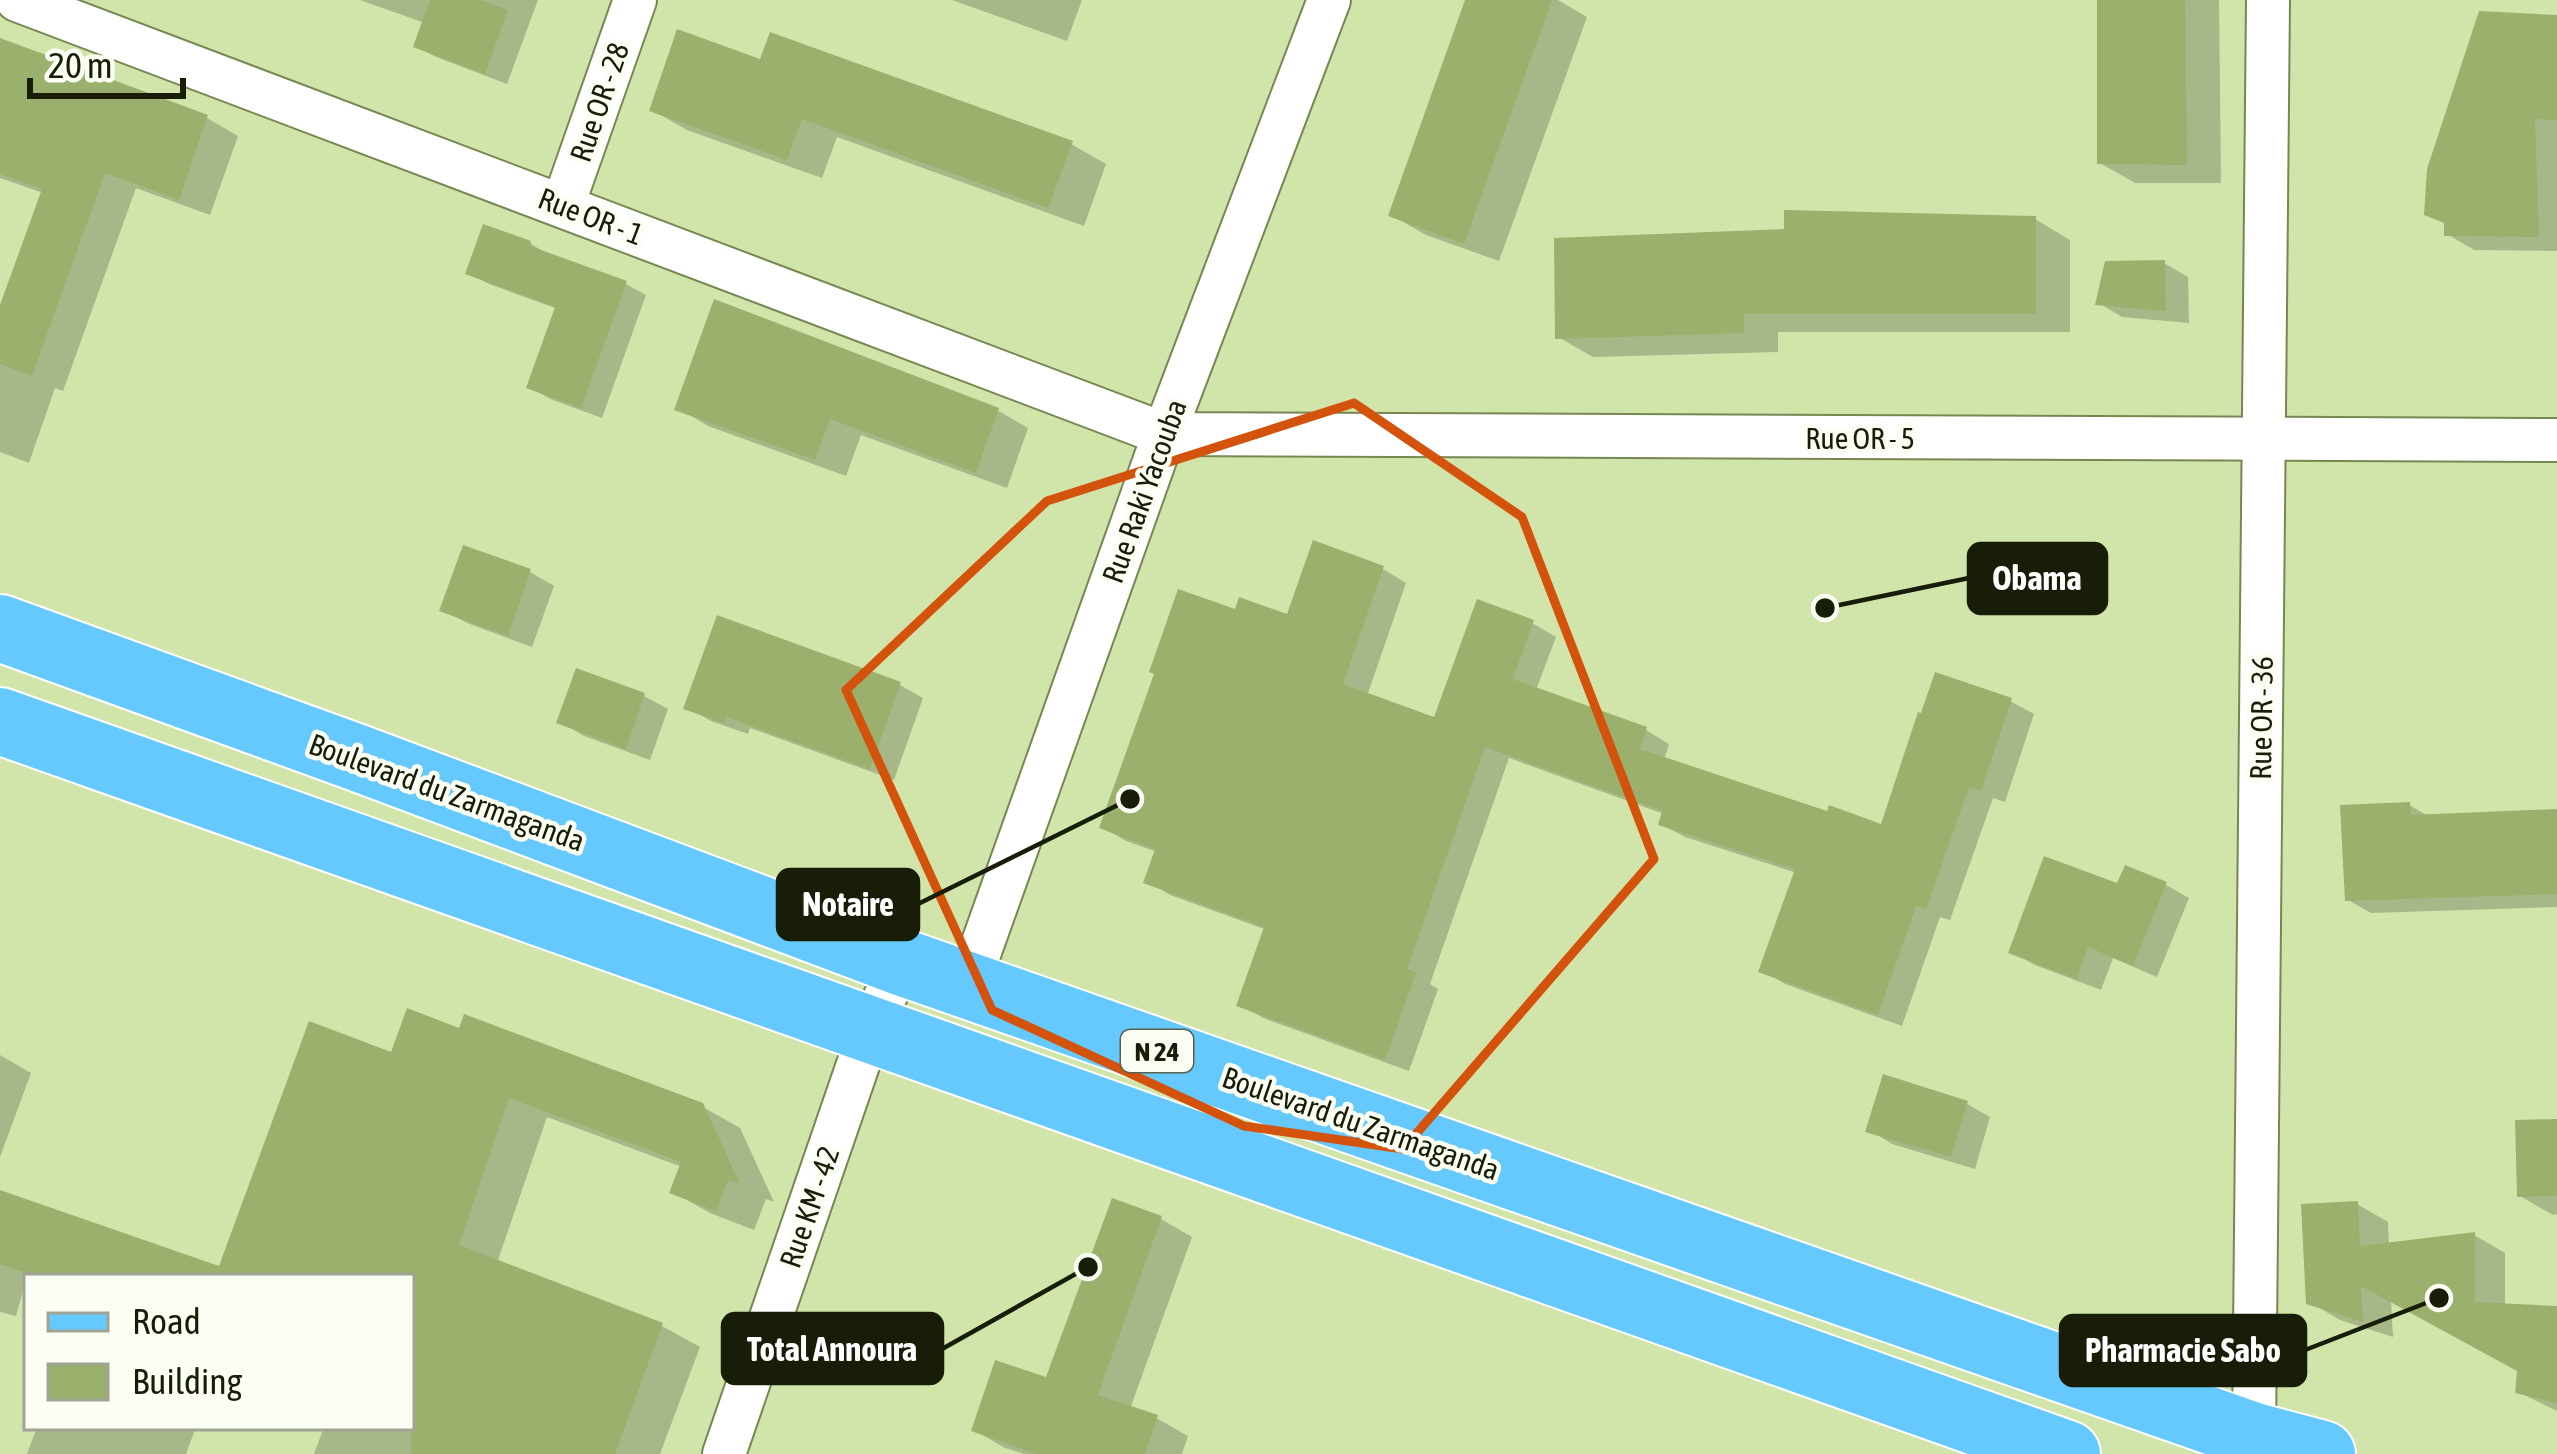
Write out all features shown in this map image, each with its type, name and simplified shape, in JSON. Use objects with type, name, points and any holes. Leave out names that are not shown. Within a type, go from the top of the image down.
[{"type":"main road","name":"Boulevard du Zarmaganda","points":[[0,628],[901,962],[2254,1436],[2322,1454]]},
{"type":"main road","name":"N 24","points":[[0,721],[2067,1454]]},
{"type":"street","name":"Rue OR - 1","points":[[17,0],[1164,434]]},
{"type":"street","name":"Rue OR - 28","points":[[563,205],[635,0]]},
{"type":"street","name":"Rue Raki Yacouba","points":[[968,985],[1164,434],[1329,0]]},
{"type":"street","name":"Rue OR - 36","points":[[2254,1436],[2268,0]]},
{"type":"street","name":"Rue OR - 5","points":[[1164,434],[2557,440]]},
{"type":"street","name":"Rue KM - 42","points":[[724,1454],[870,1030],[901,962]]},
{"type":"highlighted area","points":[[1354,403],[1522,517],[1654,859],[1403,1149],[1244,1126],[992,1010],[846,690],[1047,501]]},
{"type":"building","points":[[430,0],[481,0],[508,10],[485,74],[413,47]]},
{"type":"building","points":[[1465,0],[1552,0],[1464,244],[1388,216]]},
{"type":"building","points":[[2097,0],[2185,0],[2187,165],[2097,164]]},
{"type":"building","points":[[2479,11],[2557,15],[2557,120],[2535,119],[2539,237],[2444,236],[2444,223],[2424,215],[2427,169]]},
{"type":"building","points":[[677,29],[760,59],[770,32],[1073,141],[1048,208],[802,119],[787,160],[649,111]]},
{"type":"building","points":[[0,38],[208,115],[179,200],[105,173],[32,376],[0,364],[0,305],[42,189],[0,174]]},
{"type":"building","points":[[1784,210],[2036,216],[2036,314],[1744,314],[1744,333],[1555,339],[1554,238],[1784,229]]},
{"type":"building","points":[[483,224],[627,281],[581,408],[526,388],[555,307],[465,274]]},
{"type":"building","points":[[2165,260],[2166,311],[2095,305],[2105,261]]},
{"type":"building","points":[[714,299],[999,408],[976,473],[830,419],[815,460],[674,410]]},
{"type":"building","points":[[1313,540],[1384,566],[1343,684],[1434,717],[1477,599],[1534,620],[1513,679],[1647,727],[1640,749],[1827,811],[1829,805],[1881,824],[1935,672],[2012,698],[1981,791],[1969,787],[1926,909],[1916,906],[1878,1015],[1758,972],[1795,869],[1658,825],[1662,811],[1485,747],[1407,969],[1416,973],[1385,1060],[1236,1006],[1264,927],[1143,883],[1155,849],[1099,828],[1154,674],[1149,672],[1178,589],[1235,609],[1239,597],[1287,614]]},
{"type":"building","points":[[463,545],[531,569],[508,636],[439,611]]},
{"type":"building","points":[[717,615],[901,682],[870,769],[726,717],[724,723],[683,709]]},
{"type":"building","points":[[576,668],[645,693],[626,749],[556,723]]},
{"type":"building","points":[[2410,802],[2411,815],[2557,809],[2557,894],[2345,901],[2340,805]]},
{"type":"building","points":[[2044,856],[2117,883],[2125,865],[2167,882],[2133,966],[2088,947],[2077,979],[2008,953]]},
{"type":"building","points":[[407,1008],[459,1028],[464,1014],[703,1103],[740,1184],[728,1180],[716,1211],[669,1193],[681,1162],[509,1098],[459,1245],[663,1323],[615,1454],[411,1454],[414,1274],[29,1274],[0,1264],[0,1190],[219,1266],[309,1021],[391,1052]]},
{"type":"building","points":[[1883,1074],[1968,1101],[1951,1157],[1865,1132]]},
{"type":"building","points":[[2557,1119],[2557,1196],[2517,1197],[2515,1120]]},
{"type":"building","points":[[1112,1198],[1162,1216],[1098,1395],[1158,1415],[1145,1454],[1037,1454],[971,1431],[995,1360],[1046,1377]]},
{"type":"building","points":[[2358,1201],[2360,1246],[2475,1232],[2475,1302],[2557,1306],[2557,1403],[2515,1393],[2517,1371],[2361,1286],[2363,1322],[2306,1304],[2301,1204]]},
{"type":"place","name":"Obama","points":[[1825,608]]},
{"type":"place","name":"Notaire","points":[[1130,799]]},
{"type":"place","name":"Total Annoura","points":[[1088,1267]]},
{"type":"place","name":"Pharmacie Sabo","points":[[2439,1298]]}]
